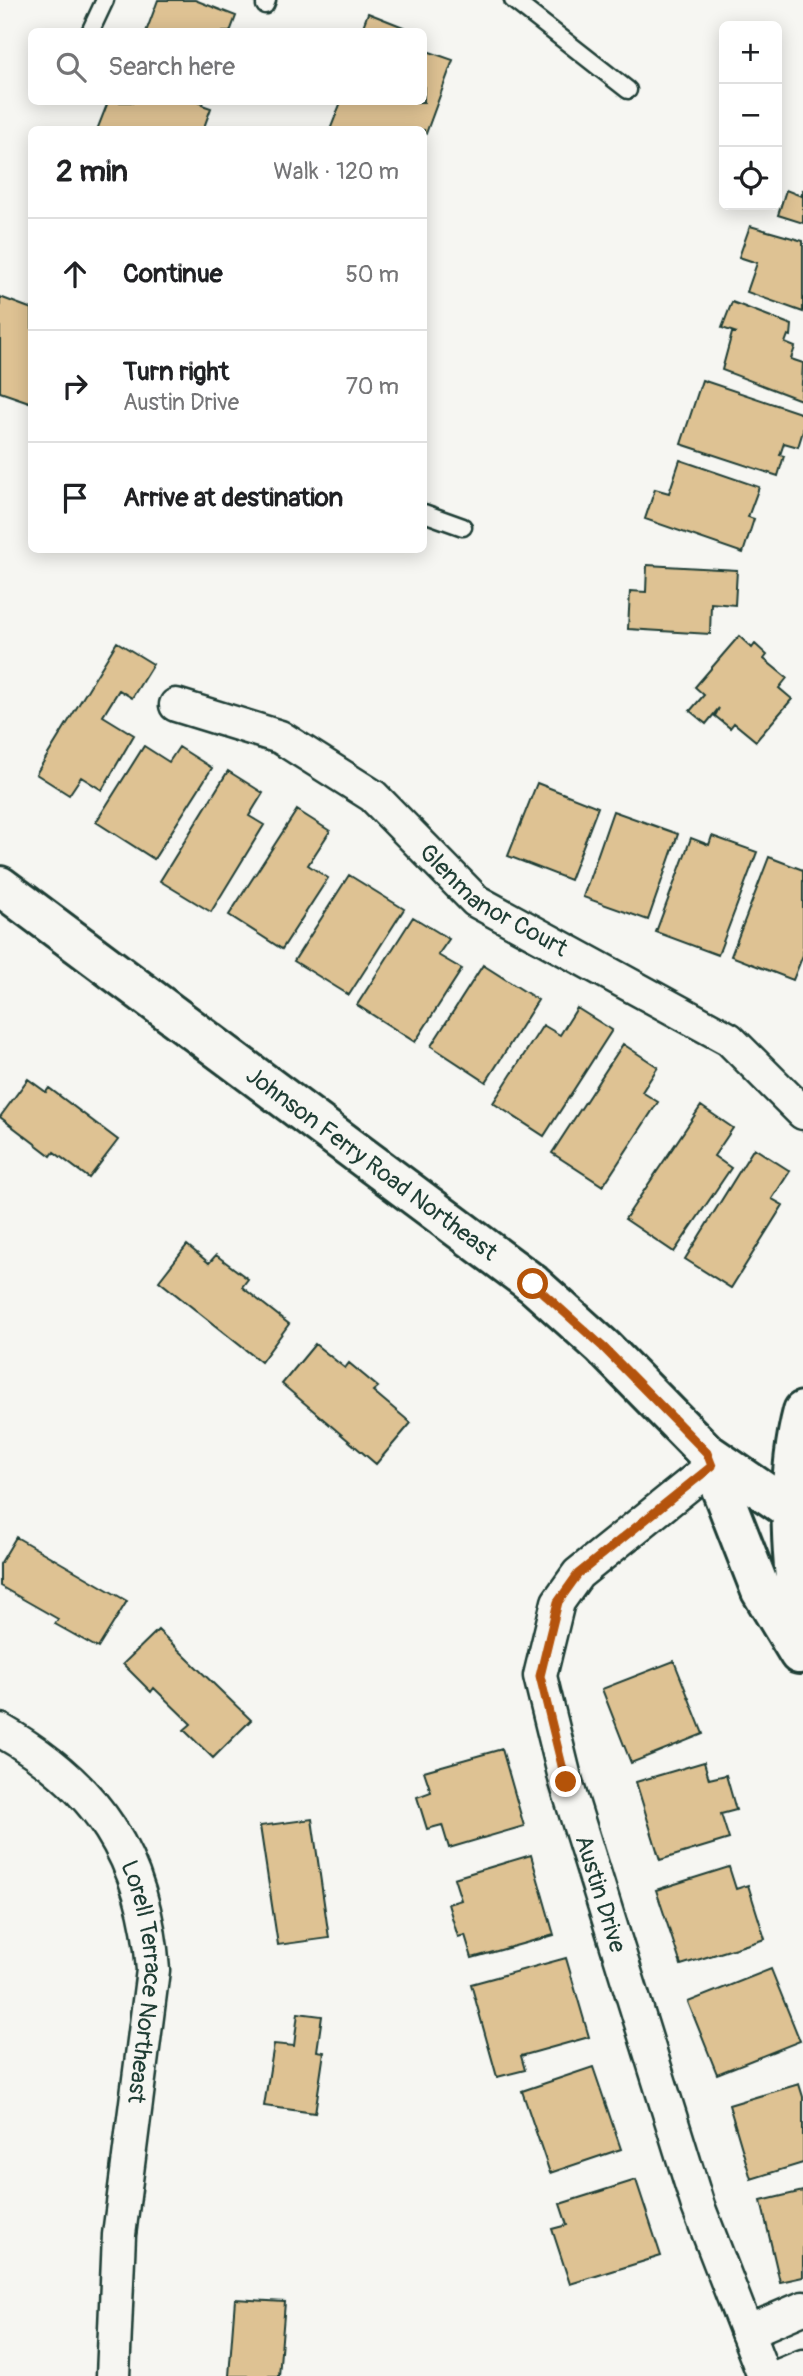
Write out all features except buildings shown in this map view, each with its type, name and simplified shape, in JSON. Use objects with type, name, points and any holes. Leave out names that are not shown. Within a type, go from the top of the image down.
[{"type":"street","name":"Glenmanor Court","points":[[176,705],[280,737],[373,796],[476,901],[729,1039],[803,1113]]},
{"type":"street","name":"Johnson Ferry Road Northeast","points":[[0,886],[533,1284],[603,1347],[710,1460],[798,1516]]},
{"type":"street","points":[[803,1411],[798,1431],[803,1643]]},
{"type":"street","points":[[710,1460],[761,1591],[803,1660]]},
{"type":"street","name":"Austin Drive","points":[[710,1460],[578,1574],[558,1602],[540,1676],[566,1782],[694,2192],[764,2376]]},
{"type":"street","name":"Lorell Terrace Northeast","points":[[0,1730],[37,1751],[73,1780],[103,1815],[127,1854],[141,1888],[151,1934],[153,1970],[119,2235],[113,2376]]},
{"type":"street","points":[[747,2332],[803,2308]]},
{"type":"street","points":[[779,2376],[803,2366]]},
{"type":"lane","points":[[92,28],[105,0]]},
{"type":"lane","points":[[513,0],[628,90]]},
{"type":"lane","points":[[427,514],[463,527]]},
{"type":"route","points":[[533,1284],[603,1347],[707,1453],[712,1466],[641,1520],[578,1574],[558,1602],[540,1676],[566,1782]]}]
